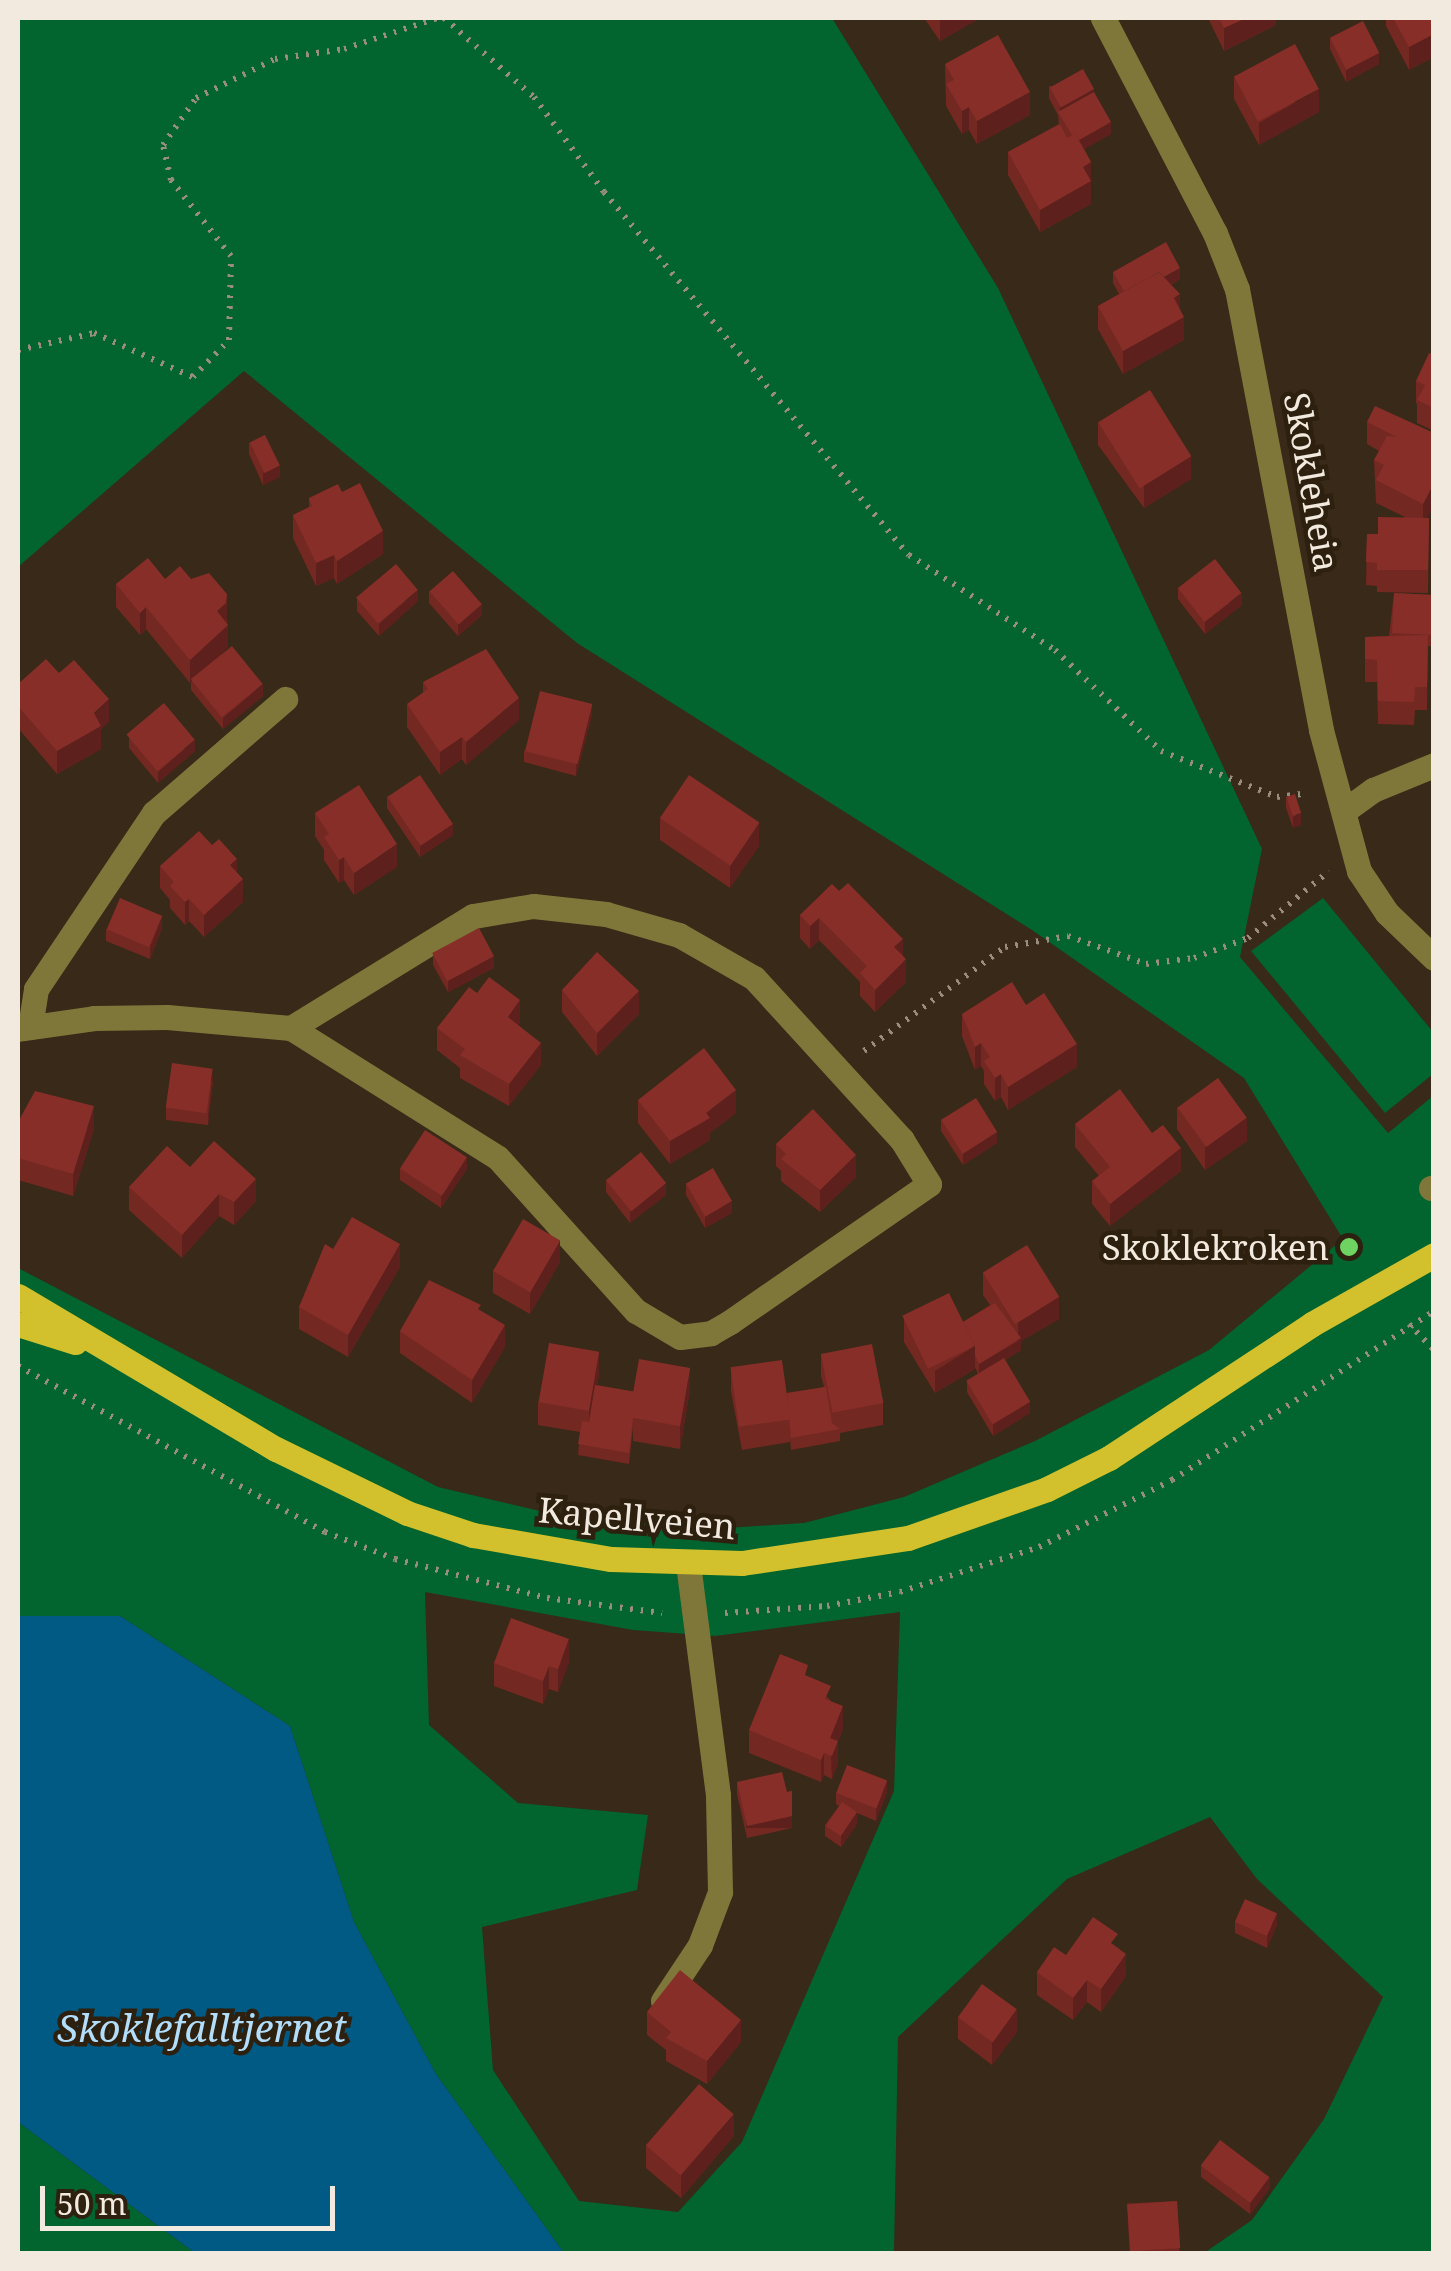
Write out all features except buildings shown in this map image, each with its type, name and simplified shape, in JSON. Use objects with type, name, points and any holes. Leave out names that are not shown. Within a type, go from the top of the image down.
[{"type":"main road","name":"Kapellveien","points":[[18,1296],[276,1449],[407,1514],[539,1548],[688,1564],[856,1550],[973,1518],[1047,1489],[1109,1458],[1312,1324],[1434,1254]]},
{"type":"main road","name":"Kapellveien","points":[[18,1324],[104,1350]]},
{"type":"street","name":"Skokleheia","points":[[1103,18],[1215,233],[1237,289],[1353,852],[1370,892],[1434,958]]},
{"type":"street","points":[[286,699],[154,814],[36,989],[24,1028],[167,1017],[290,1028],[498,1158],[636,1311],[680,1337],[711,1333],[730,1322],[929,1184],[917,1158],[838,1070],[732,963],[653,926],[558,908],[511,908],[455,924],[290,1028]]},
{"type":"street","points":[[1340,800],[1434,765]]},
{"type":"street","points":[[661,2004],[700,1945],[720,1892],[718,1795],[688,1564]]},
{"type":"path","points":[[18,350],[94,333],[194,376],[229,340],[231,256],[172,180],[163,145],[196,98],[275,59],[344,48],[440,18],[534,97],[604,192],[909,555],[1055,650],[1162,751],[1277,797],[1340,800]]},
{"type":"path","points":[[838,1070],[1005,947],[1068,936],[1146,964],[1194,958],[1248,938],[1353,852]]},
{"type":"path","points":[[1273,1410],[1434,1311]]},
{"type":"path","points":[[1409,1324],[1434,1350]]},
{"type":"green space","points":[[18,18],[832,18],[998,288],[1262,849],[1240,957],[1388,1133],[1433,1096],[1433,2253],[1204,2253],[1252,2220],[1324,2119],[1383,1997],[1257,1879],[1210,1817],[1067,1879],[898,2037],[894,2253],[564,2253],[436,2074],[354,1922],[290,1726],[120,1616],[18,1616],[18,1268],[438,1487],[553,1514],[711,1529],[804,1523],[904,1497],[1035,1441],[1209,1350],[1343,1239],[1244,1078],[1032,930],[577,643],[244,371],[18,567]],"holes":[[[425,1592],[633,1630],[715,1636],[900,1612],[894,1791],[742,2142],[678,2212],[579,2201],[493,2070],[482,1927],[637,1890],[648,1815],[518,1803],[429,1725]]]},
{"type":"green space","points":[[1323,898],[1433,1032],[1433,1074],[1385,1113],[1251,951]]},
{"type":"green space","points":[[18,2122],[195,2253],[18,2253]]},
{"type":"water","name":"Skoklefalltjernet","points":[[18,1616],[120,1616],[290,1726],[354,1922],[436,2074],[564,2253],[195,2253],[18,2122]]},
{"type":"place","name":"Skoklekroken","points":[[1349,1247]]}]
